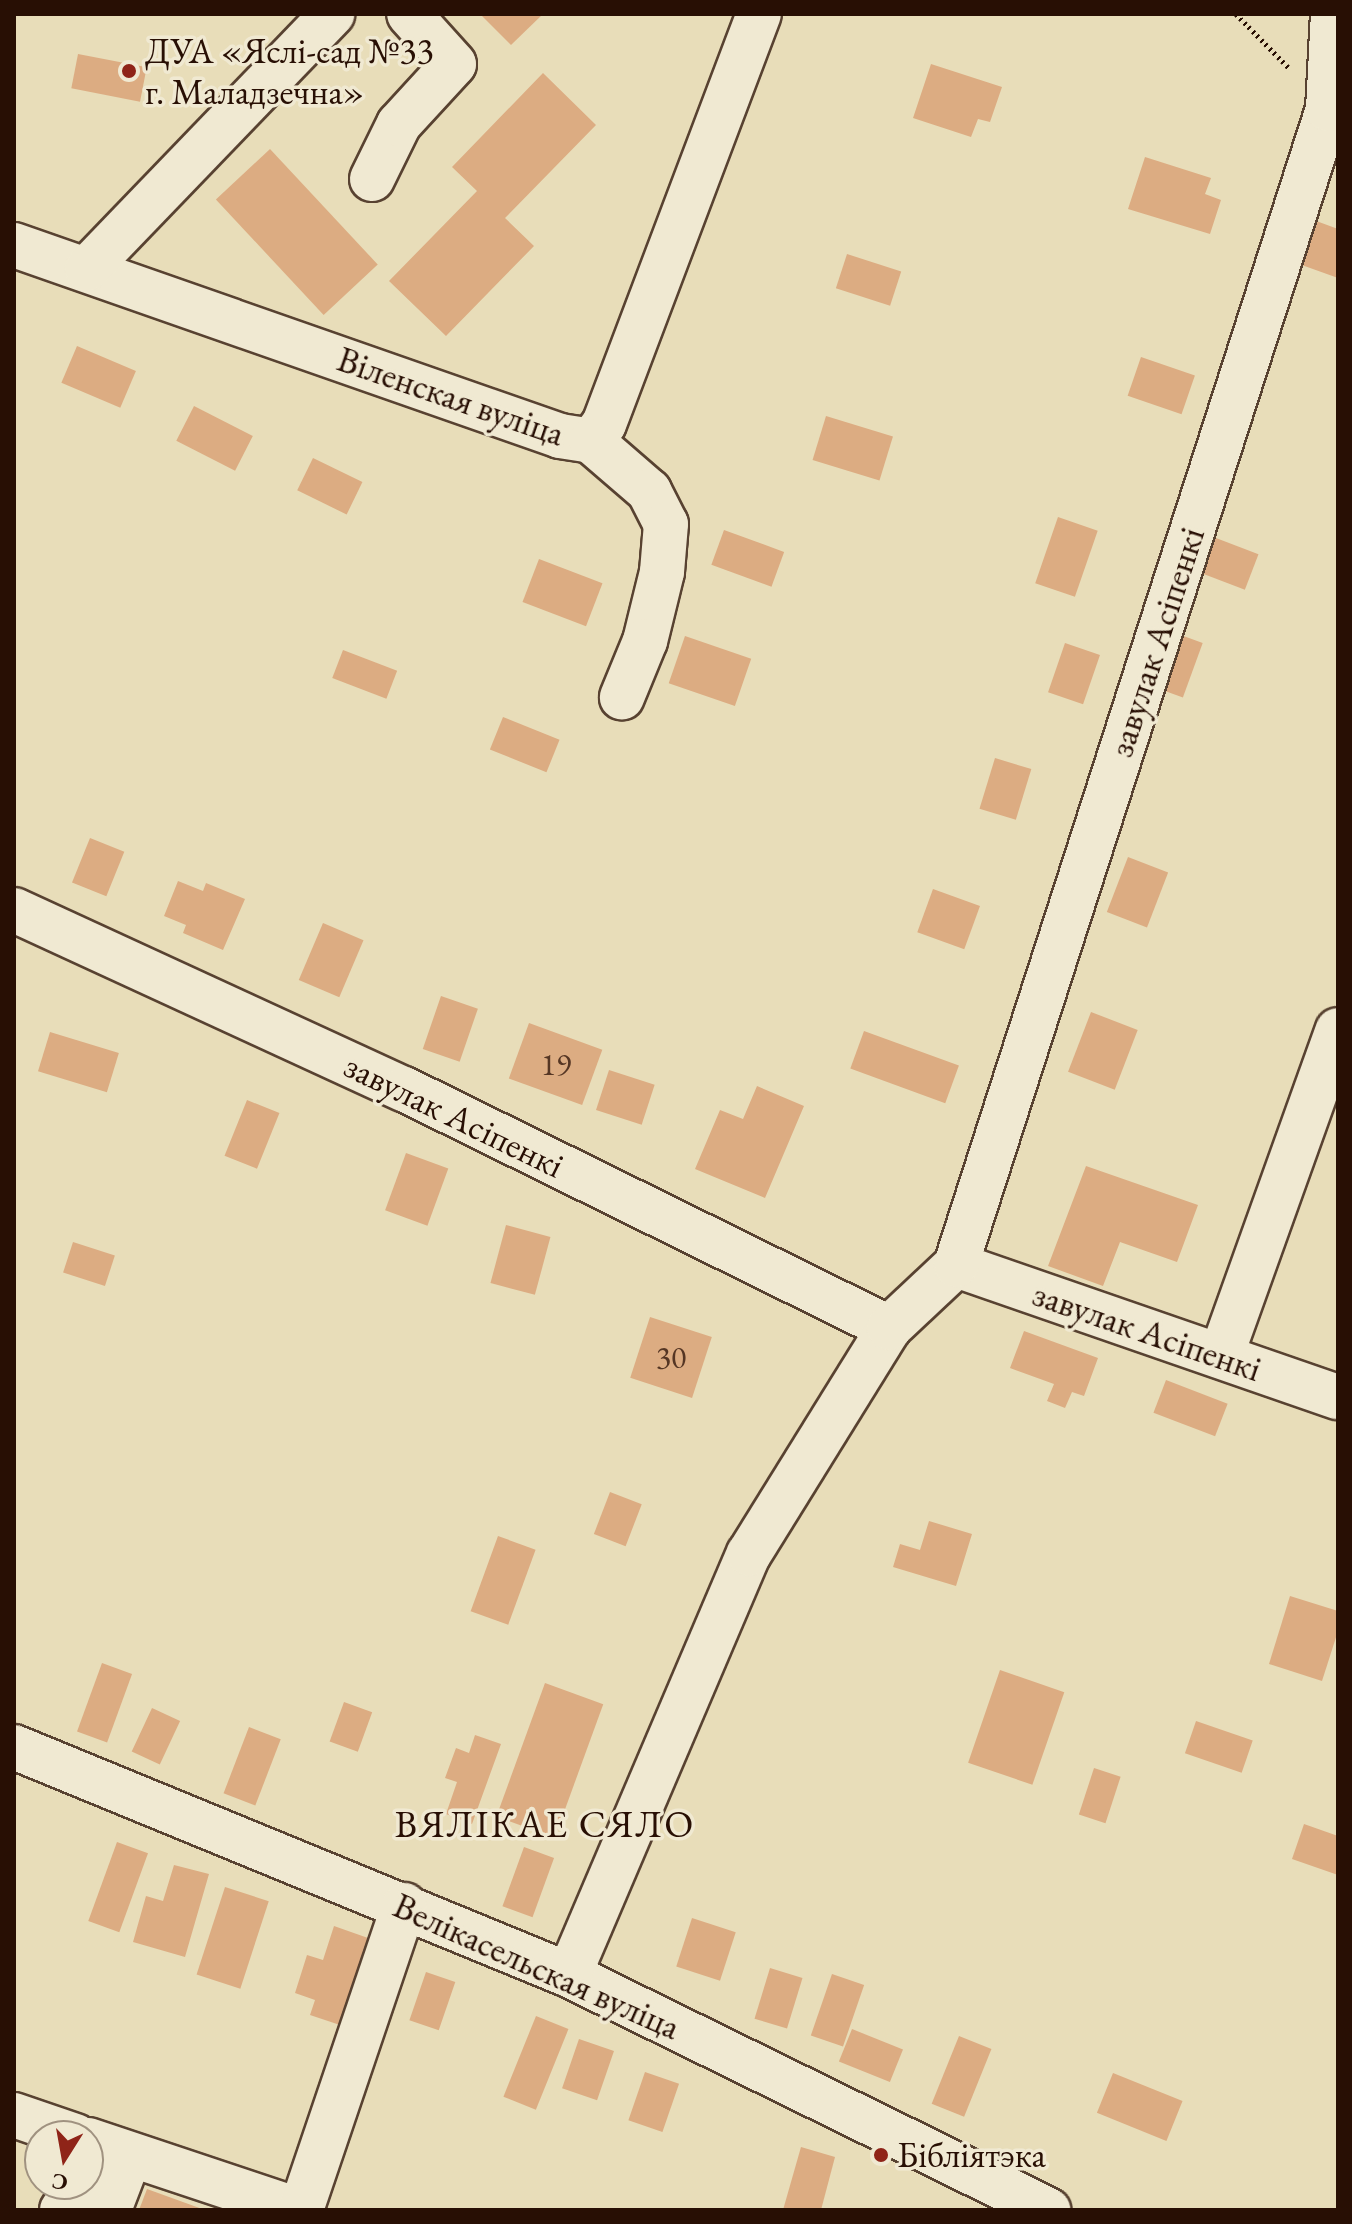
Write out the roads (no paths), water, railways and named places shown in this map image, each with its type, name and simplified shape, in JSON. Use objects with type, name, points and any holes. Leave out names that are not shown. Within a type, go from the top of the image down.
[{"type":"street","points":[[87,269],[332,14]]},
{"type":"street","points":[[372,179],[399,124],[454,64],[409,14]]},
{"type":"street","name":"Віленская вуліца","points":[[14,245],[560,436],[591,441],[604,424],[759,14]]},
{"type":"street","name":"завулак Асіпенкі","points":[[569,1975],[749,1554],[889,1328],[956,1265],[1328,109],[1333,14]]},
{"type":"street","points":[[591,441],[649,491],[666,524],[662,572],[645,641],[622,697]]},
{"type":"street","name":"завулак Асіпенкі","points":[[14,910],[404,1089],[889,1328]]},
{"type":"street","points":[[1221,1356],[1338,1030]]},
{"type":"street","name":"завулак Асіпенкі","points":[[956,1265],[1338,1397]]},
{"type":"street","name":"Велікасельская вуліца","points":[[14,1747],[569,1975],[1048,2210]]},
{"type":"street","points":[[104,2146],[300,2210],[404,1905]]},
{"type":"street","points":[[104,2165],[130,2155]]},
{"type":"street","points":[[109,2210],[130,2155]]},
{"type":"place","name":"ДУА «Яслі-сад №33 г. Маладзечна»","points":[[129,71]]},
{"type":"place","name":"Бібліятэка","points":[[881,2155]]},
{"type":"district","name":"ВЯЛІКАЕ СЯЛО","points":[[545,1824]]}]
